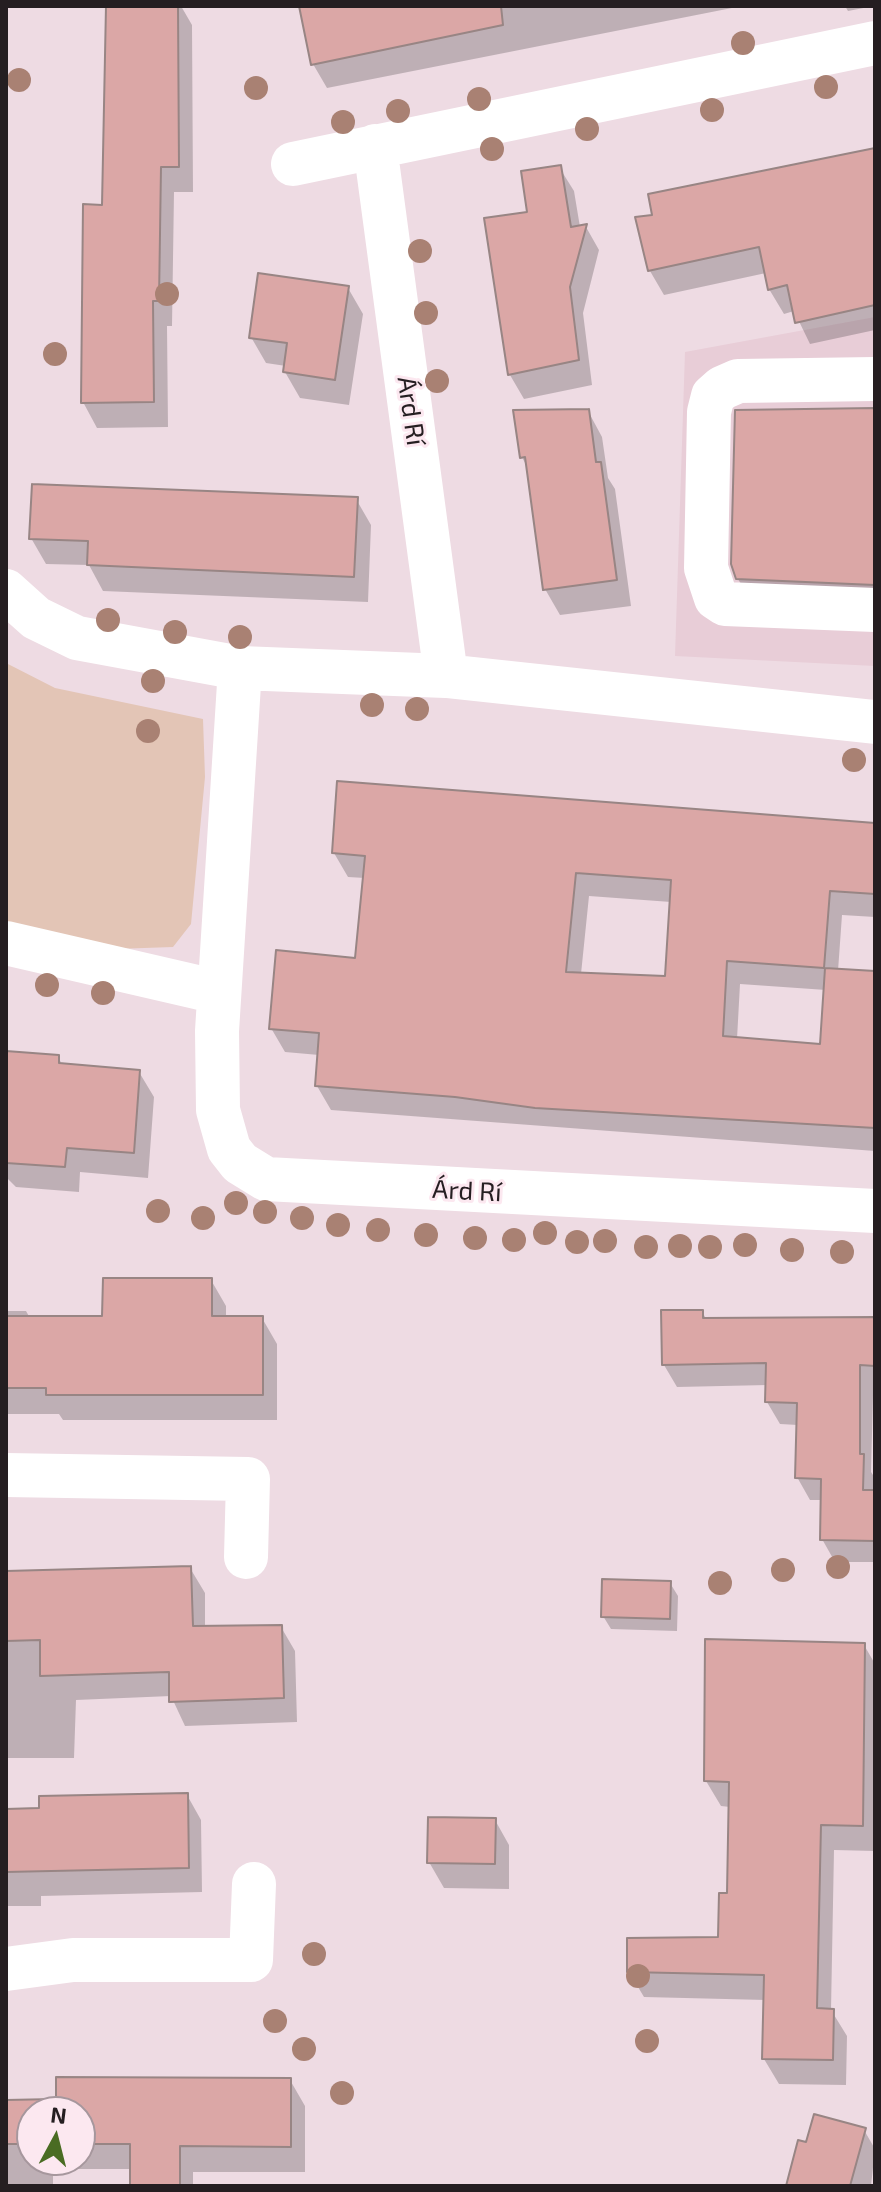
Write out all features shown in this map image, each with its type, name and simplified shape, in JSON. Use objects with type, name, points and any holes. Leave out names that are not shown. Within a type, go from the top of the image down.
[{"type":"street","points":[[293,164],[875,43]]},
{"type":"street","name":"Árd Rí","points":[[375,146],[446,676]]},
{"type":"street","points":[[875,379],[738,381],[713,396],[709,412],[706,568],[716,598],[725,604],[875,610]]},
{"type":"street","points":[[6,591],[36,618],[77,638],[240,668],[446,676],[875,722]]},
{"type":"street","name":"Árd Rí","points":[[240,668],[218,992],[218,1110],[229,1149],[240,1163],[266,1179],[875,1211]]},
{"type":"street","points":[[6,943],[218,992]]},
{"type":"street","points":[[6,1475],[248,1479],[246,1557]]},
{"type":"street","points":[[6,1969],[73,1960],[251,1960],[254,1884]]},
{"type":"shaded area","points":[[875,317],[875,666],[675,656],[685,352]]},
{"type":"shaded area","points":[[6,663],[55,688],[203,719],[205,777],[191,924],[173,947],[115,949],[6,927]]},
{"type":"building","points":[[106,6],[178,6],[179,167],[161,167],[159,301],[153,301],[154,402],[81,403],[83,204],[102,205]]},
{"type":"building","points":[[299,6],[501,6],[503,25],[311,65]]},
{"type":"building","points":[[875,148],[875,305],[795,323],[787,285],[768,290],[759,247],[648,271],[635,217],[652,215],[648,194]]},
{"type":"building","points":[[561,165],[571,227],[587,224],[570,287],[579,360],[508,375],[484,218],[527,212],[521,171]]},
{"type":"building","points":[[258,273],[349,286],[335,380],[283,372],[287,343],[249,338]]},
{"type":"building","points":[[875,408],[875,585],[736,579],[731,564],[735,410]]},
{"type":"building","points":[[589,409],[596,462],[601,462],[617,580],[543,590],[525,457],[520,458],[513,410]]},
{"type":"building","points":[[32,484],[358,497],[354,577],[87,565],[88,541],[29,539]]},
{"type":"building","points":[[337,781],[875,823],[875,894],[830,891],[824,968],[727,961],[723,1036],[820,1044],[825,968],[875,971],[875,1128],[535,1108],[455,1097],[315,1086],[319,1033],[269,1029],[276,950],[355,958],[365,856],[332,853]],"holes":[[[576,873],[671,880],[665,976],[566,972]]]},
{"type":"building","points":[[6,1051],[59,1055],[59,1063],[140,1070],[134,1153],[67,1148],[65,1167],[6,1163]]},
{"type":"building","points":[[103,1278],[212,1278],[212,1316],[263,1316],[263,1395],[46,1395],[46,1388],[6,1388],[6,1316],[102,1316]]},
{"type":"building","points":[[661,1310],[703,1310],[703,1318],[875,1317],[875,1366],[860,1365],[860,1454],[864,1454],[863,1490],[875,1490],[875,1541],[820,1540],[821,1479],[795,1478],[797,1403],[765,1402],[766,1363],[662,1365]]},
{"type":"building","points":[[191,1566],[193,1626],[282,1625],[284,1698],[169,1702],[169,1672],[40,1676],[40,1640],[6,1641],[6,1571]]},
{"type":"building","points":[[602,1579],[671,1581],[670,1619],[601,1617]]},
{"type":"building","points":[[705,1639],[865,1643],[863,1826],[821,1825],[817,2008],[834,2009],[833,2060],[762,2059],[764,1975],[627,1972],[627,1938],[718,1937],[719,1893],[727,1893],[729,1782],[704,1781]]},
{"type":"building","points":[[188,1793],[189,1868],[6,1872],[6,1809],[39,1808],[39,1796]]},
{"type":"building","points":[[428,1817],[496,1818],[495,1864],[427,1863]]},
{"type":"building","points":[[56,2077],[291,2078],[291,2147],[180,2146],[180,2186],[130,2186],[130,2144],[96,2144],[96,2096],[56,2096]]},
{"type":"building","points":[[6,2100],[16,2100],[16,2144],[6,2144]]},
{"type":"building","points":[[814,2114],[866,2128],[850,2186],[786,2186],[798,2140],[806,2142]]}]
